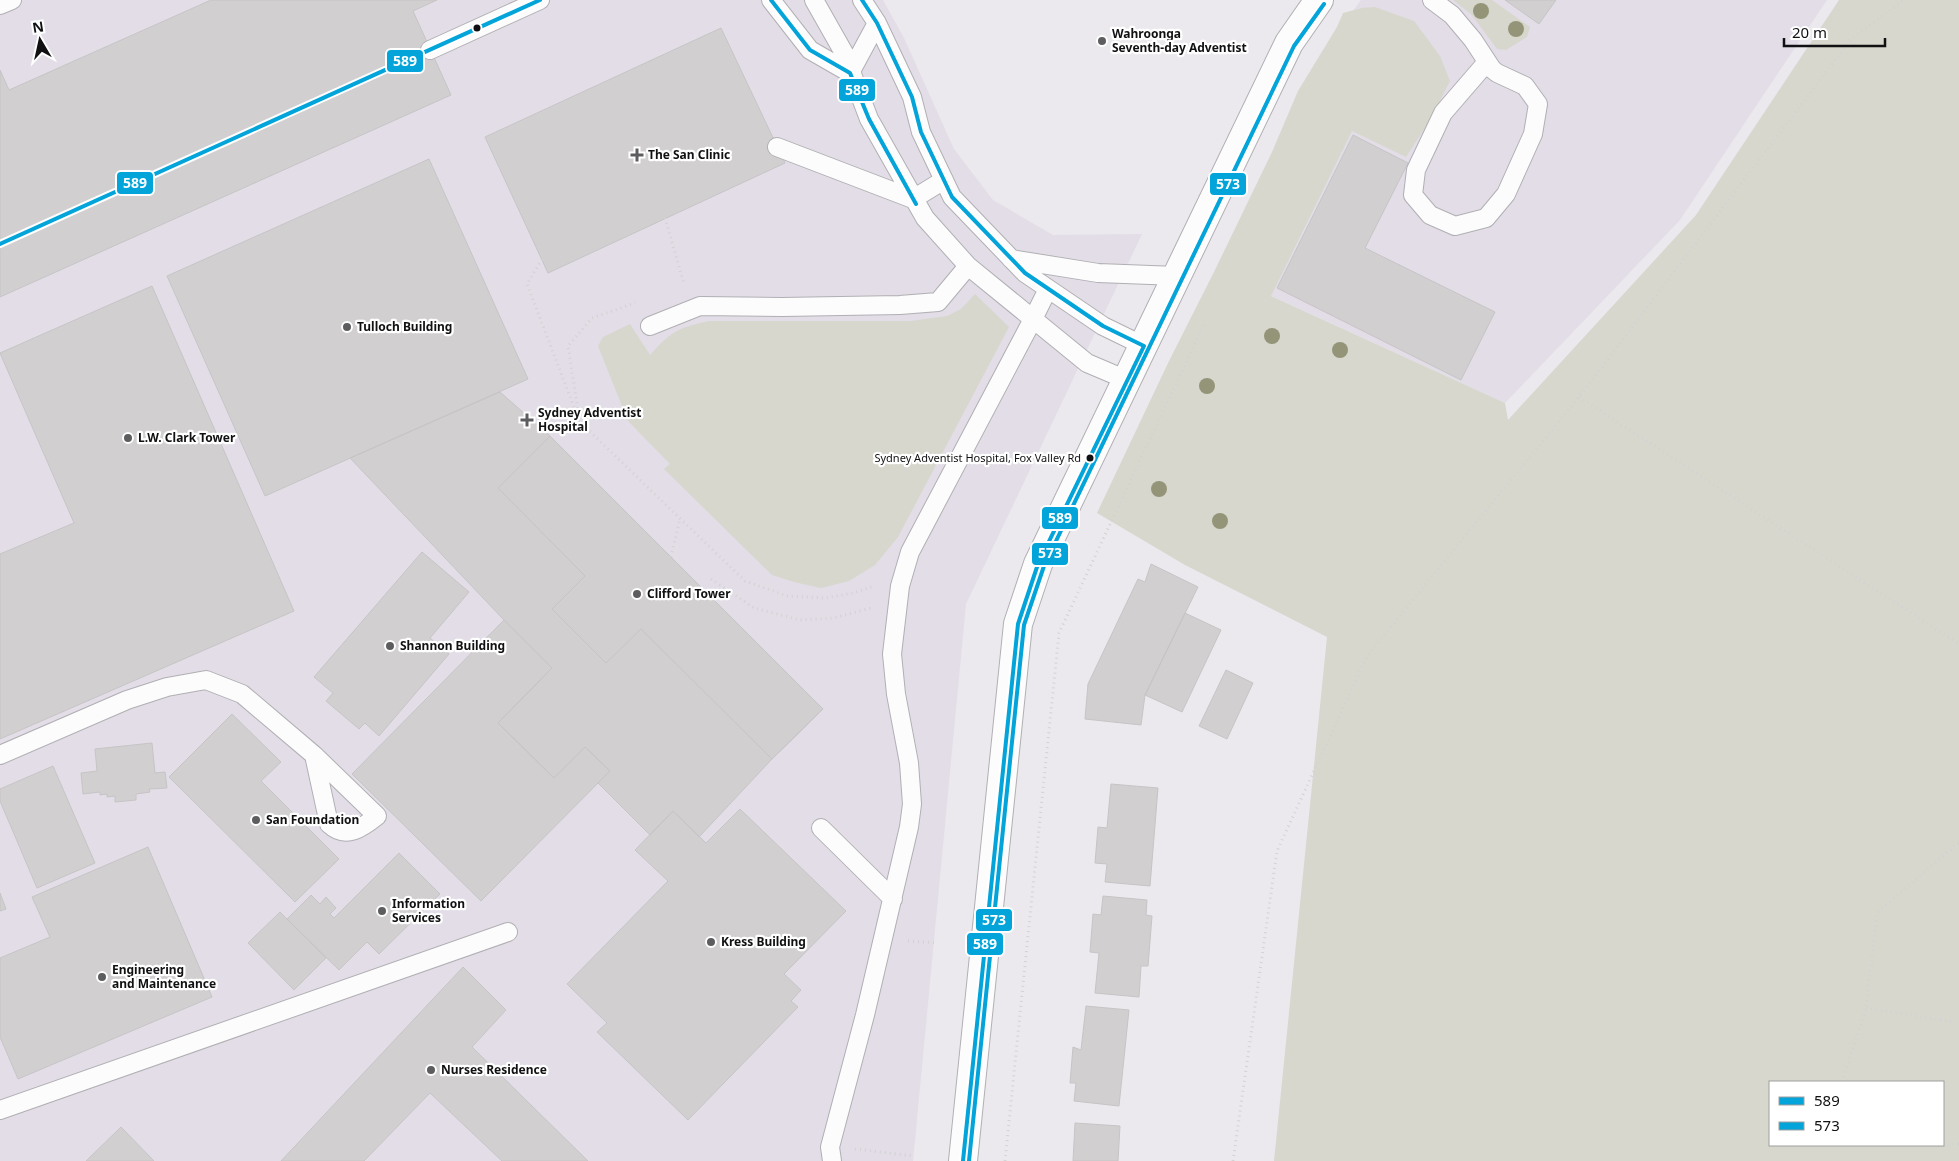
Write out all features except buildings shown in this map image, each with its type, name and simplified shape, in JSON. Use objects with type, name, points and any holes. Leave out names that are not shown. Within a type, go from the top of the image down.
[{"type":"main road","points":[[963,1161],[1018,624],[1038,564],[1289,43],[1320,0]]},
{"type":"lane","points":[[0,5],[12,0]]},
{"type":"lane","points":[[430,50],[540,0]]},
{"type":"lane","points":[[771,0],[810,50],[850,73]]},
{"type":"lane","points":[[814,0],[844,53],[869,119],[925,218],[968,266],[1086,363],[1127,380]]},
{"type":"lane","points":[[862,0],[877,23],[912,96],[921,132],[952,197],[1025,273],[1103,326],[1144,346]]},
{"type":"lane","points":[[1432,0],[1452,15],[1492,67],[1525,86],[1538,104],[1533,134],[1506,194],[1486,218],[1455,226],[1430,215],[1413,195],[1416,170],[1443,113],[1492,67]]},
{"type":"lane","points":[[850,73],[877,23]]},
{"type":"lane","points":[[777,147],[913,199]]},
{"type":"lane","points":[[913,199],[944,180]]},
{"type":"lane","points":[[1011,259],[1098,273],[1177,276]]},
{"type":"lane","points":[[650,326],[700,306],[782,307],[900,305],[938,302],[968,266]]},
{"type":"lane","points":[[831,1154],[893,899],[909,827],[912,804],[892,654],[900,586],[910,552],[1034,319],[1048,289]]},
{"type":"lane","points":[[0,755],[127,700],[167,687],[206,680],[242,694],[314,755]]},
{"type":"lane","points":[[821,828],[893,899]]},
{"type":"lane","points":[[0,1110],[508,932]]},
{"type":"path","points":[[1234,1161],[1277,851],[1367,656],[1579,396],[1852,38],[1904,0]]},
{"type":"path","points":[[665,218],[685,290]]},
{"type":"path","points":[[542,259],[527,284],[580,423],[745,582],[787,596],[825,598],[853,593],[876,585]]},
{"type":"path","points":[[1005,1161],[1059,633],[1205,322]]},
{"type":"path","points":[[1579,396],[1959,644]]},
{"type":"path","points":[[671,557],[680,518]]},
{"type":"path","points":[[710,579],[754,608],[800,620],[834,618],[873,607]]},
{"type":"path","points":[[1842,1081],[1866,1008],[1877,913],[1959,842]]},
{"type":"path","points":[[1866,1008],[1953,1022],[1959,1020]]},
{"type":"path","points":[[1944,1144],[1959,1144]]},
{"type":"path","points":[[831,1154],[914,1156]]},
{"type":"shaded area","name":"Sydney Adventist Hospital","points":[[0,0],[883,0],[904,38],[954,149],[993,200],[1053,235],[1142,234],[966,604],[913,1161],[0,1161]]},
{"type":"shaded area","points":[[1361,0],[1827,0],[1680,220],[1505,403],[1215,270],[1329,44]]},
{"type":"shaded area","points":[[1453,0],[1492,0],[1530,27],[1527,37],[1506,50],[1497,49],[1471,14]]},
{"type":"shaded area","points":[[1839,0],[1959,0],[1959,1161],[1274,1161],[1327,637],[1185,565],[1097,513],[1169,361],[1272,152],[1298,91],[1337,27],[1343,13],[1375,7],[1414,21],[1440,56],[1450,81],[1430,120],[1406,157],[1352,131],[1271,296],[1505,403],[1508,420],[1696,215]]},
{"type":"shaded area","points":[[975,294],[1009,327],[898,537],[875,565],[849,581],[821,588],[772,575],[664,469],[670,464],[628,421],[598,346],[603,337],[630,324],[650,355],[676,332],[689,326],[709,321],[911,321],[947,316],[961,309]]},
{"type":"transit line","name":"589","points":[[0,244],[540,0]]},
{"type":"transit line","name":"589","points":[[771,0],[810,50],[850,73],[869,119],[916,204]]},
{"type":"transit line","name":"589","points":[[862,0],[877,23],[912,97],[921,132],[952,197],[1025,273],[1103,326],[1144,346],[1038,564],[1018,624],[963,1161]]},
{"type":"transit line","name":"573","points":[[969,1161],[1024,625],[1044,566],[1294,46],[1324,4]]},
{"type":"place","name":"Wahroonga Seventh-day Adventist","points":[[1102,41]]},
{"type":"place","name":"The San Clinic","points":[[637,155]]},
{"type":"place","name":"Tulloch Building","points":[[347,327]]},
{"type":"place","name":"Sydney Adventist Hospital","points":[[527,420]]},
{"type":"place","name":"L.W. Clark Tower","points":[[128,438]]},
{"type":"place","name":"Sydney Adventist Hospital, Fox Valley Rd","points":[[1090,458]]},
{"type":"place","name":"Clifford Tower","points":[[637,594]]},
{"type":"place","name":"Shannon Building","points":[[390,646]]},
{"type":"place","name":"San Foundation","points":[[256,820]]},
{"type":"place","name":"Information Services","points":[[382,911]]},
{"type":"place","name":"Kress Building","points":[[711,942]]},
{"type":"place","name":"Engineering and Maintenance","points":[[102,977]]},
{"type":"place","name":"Nurses Residence","points":[[431,1070]]}]
